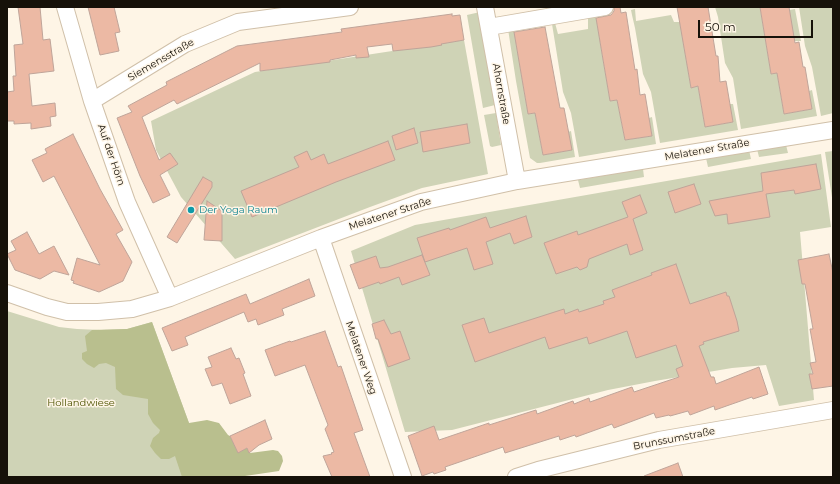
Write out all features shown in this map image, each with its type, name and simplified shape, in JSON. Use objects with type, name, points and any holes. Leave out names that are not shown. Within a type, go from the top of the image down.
[{"type":"street","name":"Auf der Hörn","points":[[65,7],[92,101],[127,202],[170,298]]},
{"type":"street","name":"Ahornstraße","points":[[485,7],[517,181]]},
{"type":"street","points":[[489,27],[605,7]]},
{"type":"street","name":"Siemensstraße","points":[[92,101],[185,44],[238,22],[343,8]]},
{"type":"street","name":"Melatener Straße","points":[[7,294],[67,312],[98,312],[132,309],[170,298],[321,238],[421,202],[517,181],[833,130]]},
{"type":"street","name":"Melatener Weg","points":[[321,238],[403,477]]},
{"type":"street","name":"Brunssumstraße","points":[[516,477],[538,470],[659,440],[833,410]]},
{"type":"green space","points":[[715,7],[760,7],[771,74],[777,73],[784,114],[812,109],[809,91],[812,90],[817,116],[741,129],[733,78],[725,63]]},
{"type":"green space","points":[[799,7],[833,7],[833,113],[821,116],[812,67],[805,46]]},
{"type":"green space","points":[[635,9],[636,21],[671,15],[674,22],[680,22],[691,88],[698,86],[705,127],[733,122],[729,104],[733,104],[738,130],[660,143],[651,92],[643,74],[631,10]]},
{"type":"green space","points":[[795,9],[801,41],[794,41],[789,10]]},
{"type":"green space","points":[[480,12],[495,105],[483,108],[467,15]]},
{"type":"green space","points":[[596,17],[610,101],[617,100],[625,140],[652,136],[649,118],[652,117],[656,144],[579,157],[571,113],[563,92],[552,24],[555,23],[558,34],[588,29],[588,18]]},
{"type":"green space","points":[[508,29],[514,30],[528,114],[535,113],[543,155],[571,150],[568,132],[571,131],[575,157],[540,163],[537,163],[530,158]]},
{"type":"green space","points":[[464,40],[488,174],[422,188],[235,259],[181,197],[156,150],[151,121],[255,72]]},
{"type":"green space","points":[[496,113],[501,145],[492,147],[490,146],[484,115]]},
{"type":"green space","points":[[786,145],[788,153],[759,157],[757,149]]},
{"type":"green space","points":[[749,150],[751,159],[708,167],[706,158]]},
{"type":"green space","points":[[833,151],[833,204],[825,152]]},
{"type":"green space","points":[[821,154],[831,227],[800,232],[814,400],[779,406],[766,365],[732,368],[608,390],[452,430],[405,432],[351,251],[415,225]]},
{"type":"green space","points":[[643,169],[644,177],[580,188],[578,180]]},
{"type":"green space","name":"Hollandwiese","points":[[7,311],[59,327],[77,329],[127,329],[152,322],[189,423],[213,477],[7,477]]},
{"type":"green space","points":[[152,322],[189,423],[207,420],[219,423],[230,436],[238,452],[247,448],[250,453],[273,450],[278,451],[282,456],[283,461],[279,471],[245,477],[182,477],[175,456],[169,459],[161,459],[155,453],[150,446],[153,438],[159,433],[160,430],[153,423],[148,414],[148,399],[123,395],[116,389],[115,367],[106,363],[99,364],[94,368],[82,359],[82,353],[87,351],[85,336],[92,330],[127,329]]},
{"type":"building","points":[[18,7],[40,7],[43,40],[50,39],[54,71],[29,74],[32,106],[55,103],[56,116],[50,117],[51,126],[31,129],[31,123],[14,124],[14,121],[7,121],[7,92],[14,91],[13,76],[16,76],[14,45],[23,44]]},
{"type":"building","points":[[88,7],[114,7],[120,32],[115,33],[119,51],[100,55]]},
{"type":"building","points":[[614,7],[620,7],[621,13],[626,12],[635,70],[637,69],[640,95],[645,94],[652,136],[625,140],[617,100],[610,101],[596,18],[611,15],[614,11]]},
{"type":"building","points":[[677,7],[708,7],[716,56],[718,56],[720,82],[726,81],[733,122],[705,127],[698,86],[691,88]]},
{"type":"building","points":[[760,7],[789,7],[795,43],[799,42],[803,67],[805,67],[812,109],[784,114],[777,73],[771,74]]},
{"type":"building","points":[[452,14],[452,16],[460,15],[464,40],[431,47],[393,51],[392,44],[367,47],[369,57],[356,58],[356,55],[330,60],[330,62],[260,71],[260,63],[177,104],[174,100],[142,117],[159,160],[170,153],[178,164],[160,175],[170,195],[153,203],[140,176],[117,118],[132,112],[128,106],[167,85],[166,82],[237,46],[342,32],[341,29]]},
{"type":"building","points":[[545,27],[560,108],[564,108],[572,150],[543,155],[535,113],[528,114],[514,32]]},
{"type":"building","points":[[467,124],[470,143],[423,152],[420,132]]},
{"type":"building","points":[[414,128],[418,143],[396,150],[392,136]]},
{"type":"building","points":[[73,134],[100,189],[123,230],[116,234],[132,262],[123,281],[99,292],[73,283],[74,281],[71,280],[77,258],[100,265],[54,176],[43,182],[32,160],[47,153],[45,149]]},
{"type":"building","points":[[388,141],[395,160],[336,182],[252,217],[241,191],[299,167],[294,157],[307,151],[311,160],[324,154],[328,164]]},
{"type":"building","points":[[816,164],[821,189],[795,194],[794,190],[766,194],[770,217],[728,224],[727,214],[715,216],[709,201],[763,191],[761,173]]},
{"type":"building","name":"Der Yoga Raum","points":[[203,177],[212,182],[212,187],[177,243],[167,237]]},
{"type":"building","points":[[694,184],[701,204],[675,213],[668,192]]},
{"type":"building","points":[[640,195],[647,213],[633,219],[643,250],[630,255],[627,244],[589,259],[587,267],[580,270],[577,267],[556,274],[544,243],[577,231],[578,235],[628,217],[622,202]]},
{"type":"building","points":[[207,201],[222,211],[222,241],[204,240]]},
{"type":"building","points":[[526,216],[532,237],[514,244],[510,233],[486,242],[493,264],[474,270],[467,248],[425,262],[417,238],[449,228],[450,230],[486,217],[490,228]]},
{"type":"building","points":[[27,232],[39,254],[54,246],[69,275],[54,271],[40,279],[15,270],[7,254],[16,250],[11,241]]},
{"type":"building","points":[[829,254],[833,273],[833,386],[812,389],[809,374],[813,374],[810,363],[816,362],[810,329],[813,329],[805,284],[802,284],[798,260]]},
{"type":"building","points":[[422,255],[430,275],[402,285],[399,277],[380,284],[379,282],[359,289],[350,265],[376,256],[380,268],[388,267]]},
{"type":"building","points":[[676,264],[690,304],[726,292],[727,296],[729,296],[737,321],[739,331],[703,342],[704,344],[699,346],[711,377],[714,377],[716,384],[759,367],[768,394],[753,399],[752,397],[715,410],[714,406],[690,415],[688,411],[656,418],[654,413],[614,428],[612,424],[576,437],[575,435],[560,440],[559,436],[505,453],[503,447],[445,467],[446,470],[434,474],[433,472],[422,476],[408,436],[434,426],[439,440],[489,423],[489,425],[536,410],[537,414],[573,401],[574,404],[589,398],[590,402],[632,387],[634,392],[679,377],[676,369],[683,366],[676,345],[636,358],[627,331],[589,344],[587,337],[549,349],[545,337],[475,362],[462,325],[484,318],[489,333],[564,309],[565,314],[578,309],[579,312],[604,304],[603,301],[615,297],[612,290]]},
{"type":"building","points":[[309,279],[315,296],[282,309],[284,315],[258,325],[256,319],[248,322],[244,312],[185,337],[188,345],[172,351],[162,328],[246,294],[250,304]]},
{"type":"building","points":[[384,320],[391,334],[400,331],[410,359],[388,367],[378,339],[376,339],[372,324]]},
{"type":"building","points":[[325,331],[338,367],[341,366],[363,430],[354,433],[370,477],[332,477],[323,456],[334,452],[325,429],[328,425],[305,365],[275,376],[265,350]]},
{"type":"building","points":[[231,348],[236,359],[239,358],[245,373],[243,374],[251,396],[230,404],[222,383],[212,386],[205,369],[212,367],[208,357]]},
{"type":"building","points":[[265,420],[272,439],[259,445],[249,453],[247,448],[238,453],[230,436]]},
{"type":"building","points":[[678,463],[683,477],[644,477],[644,476]]},
{"type":"place","name":"Der Yoga Raum","points":[[191,210]]}]
